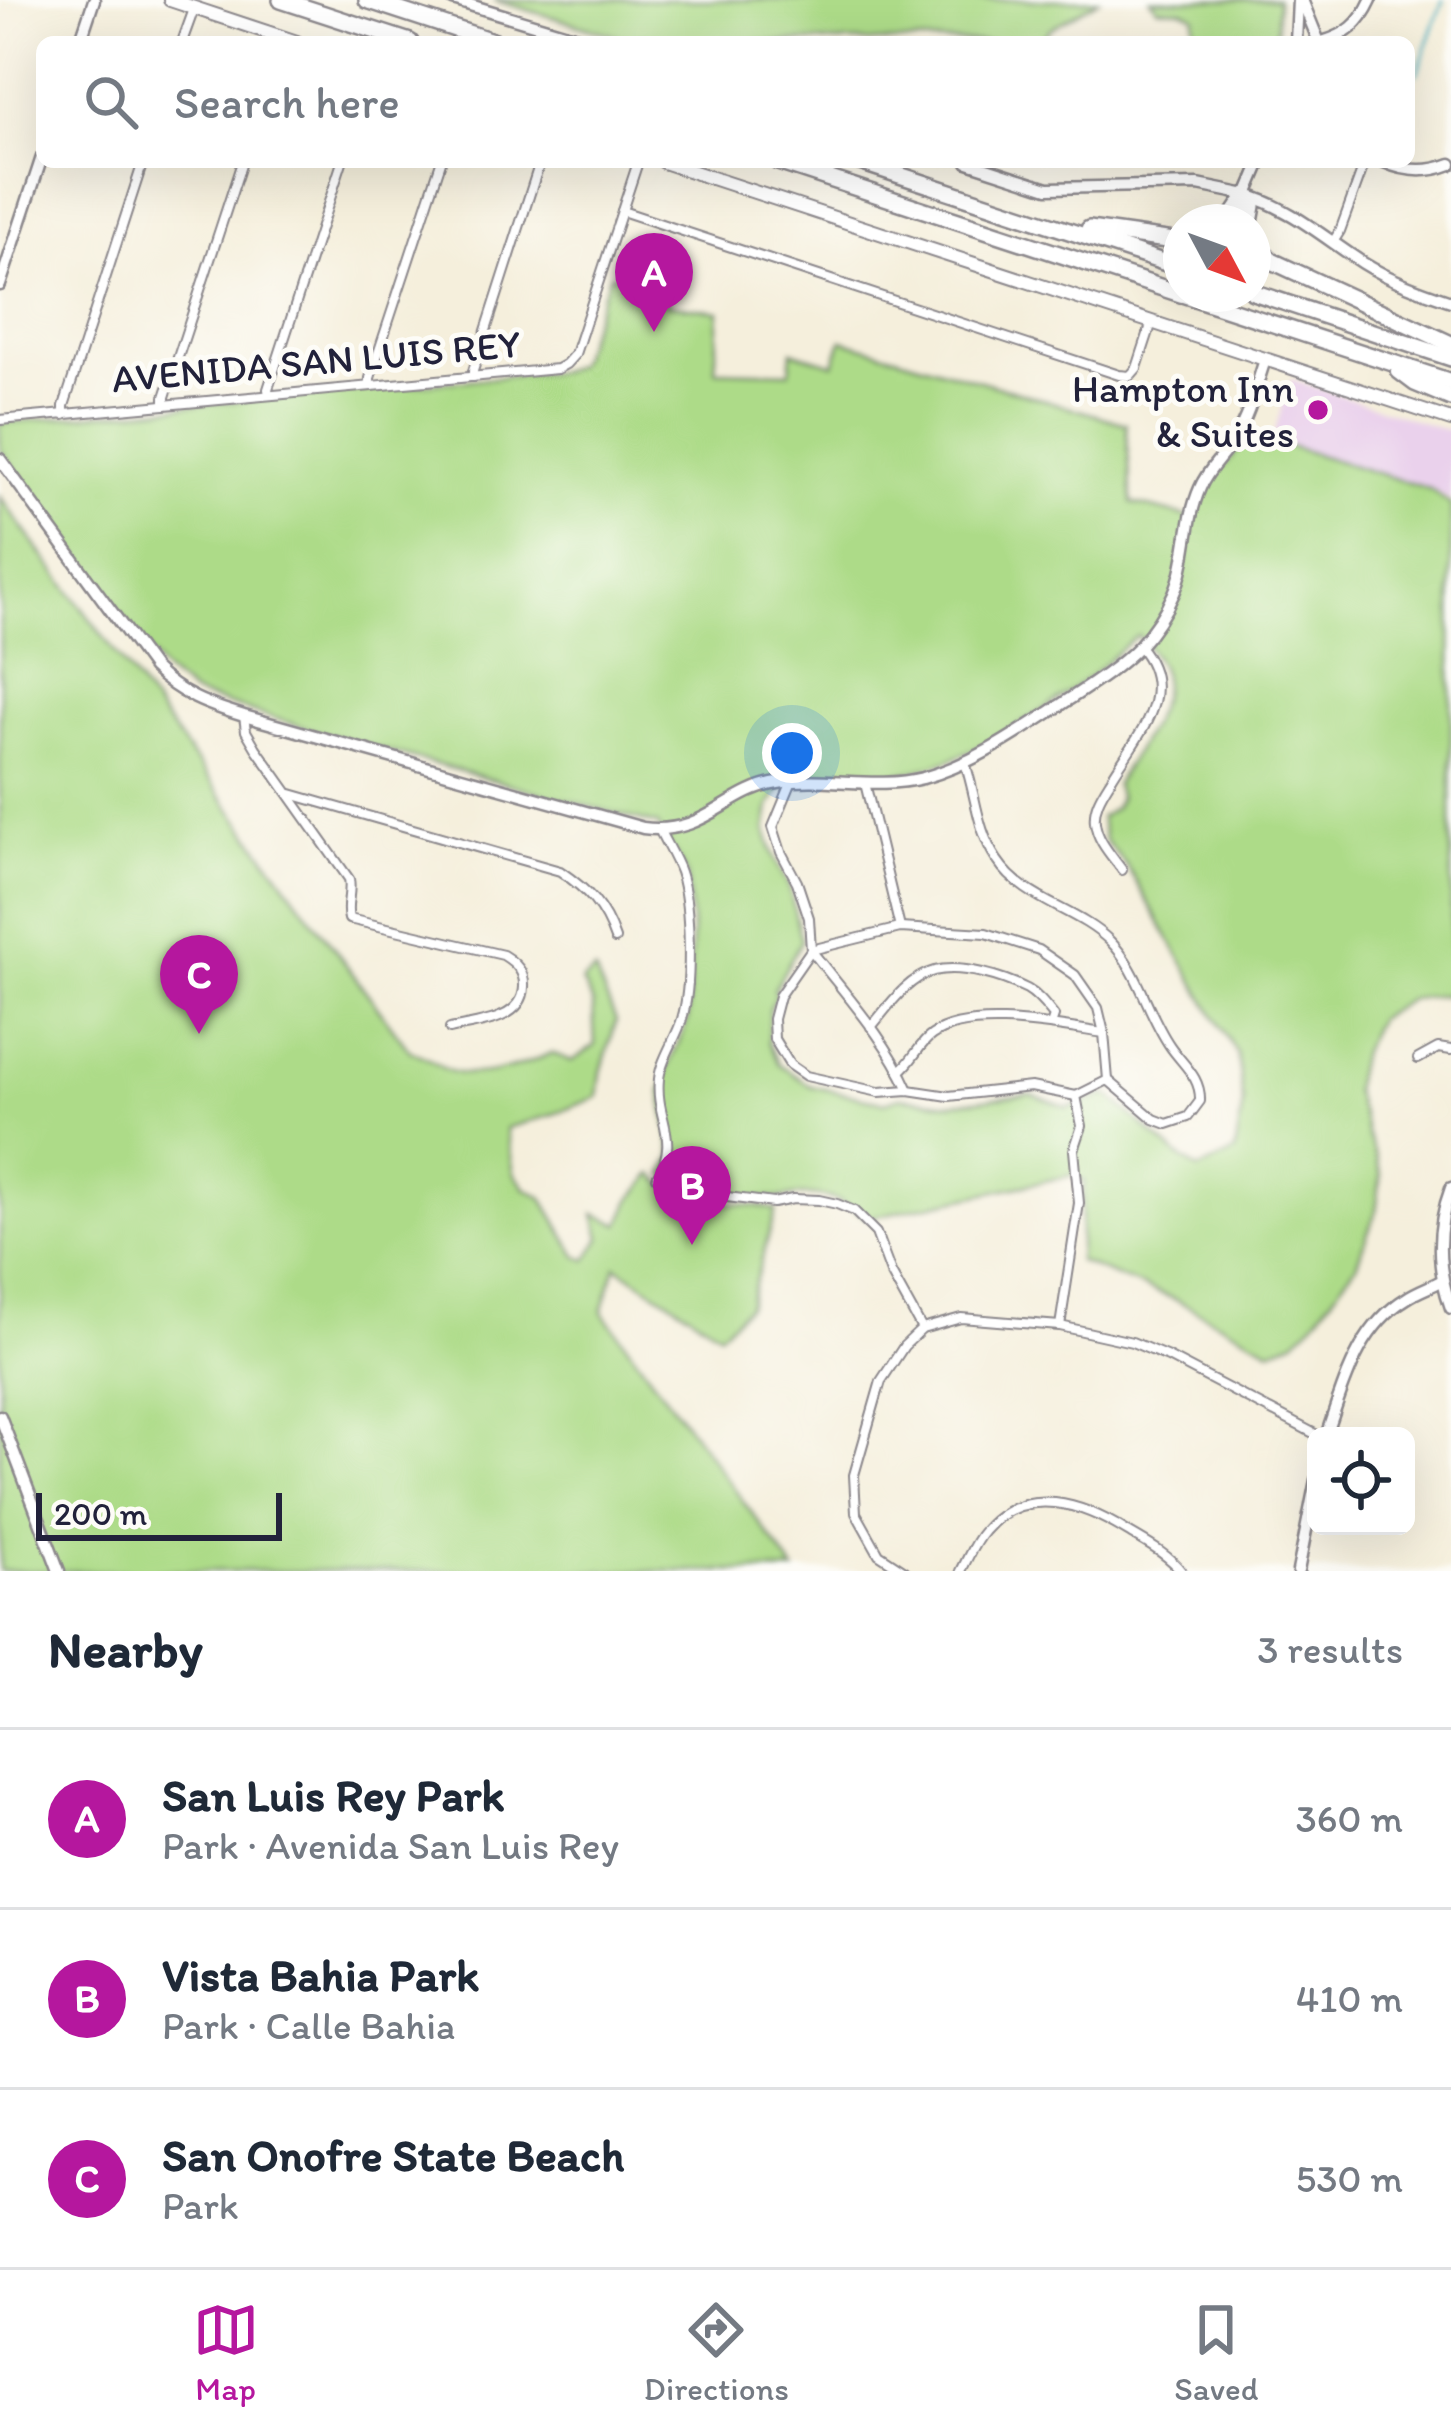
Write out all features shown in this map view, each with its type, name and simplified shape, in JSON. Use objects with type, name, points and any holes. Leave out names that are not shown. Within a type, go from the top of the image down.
[{"type":"highway","points":[[281,0],[392,36]]},
{"type":"highway","points":[[367,0],[477,36]]},
{"type":"highway","points":[[796,168],[1163,288]]},
{"type":"highway","points":[[878,168],[1163,262]]},
{"type":"highway","points":[[1241,204],[1247,195],[1252,204]]},
{"type":"highway","points":[[1044,223],[1163,240]]},
{"type":"highway","points":[[1271,259],[1451,344]]},
{"type":"highway","points":[[1271,298],[1451,358]]},
{"type":"highway","points":[[1237,312],[1451,382]]},
{"type":"highway","points":[[1382,359],[1415,383],[1451,398]]},
{"type":"main road","points":[[170,0],[276,36]]},
{"type":"main road","points":[[681,168],[1451,420]]},
{"type":"street","points":[[82,36],[94,0]]},
{"type":"street","points":[[453,0],[574,36]]},
{"type":"street","points":[[1297,36],[1300,0]]},
{"type":"street","points":[[1300,0],[1318,36]]},
{"type":"street","points":[[1342,36],[1360,22],[1371,0]]},
{"type":"street","points":[[184,36],[194,8]]},
{"type":"street","points":[[1404,168],[1429,170],[1451,164]]},
{"type":"street","points":[[0,285],[38,168]]},
{"type":"street","points":[[64,415],[141,168]]},
{"type":"street","points":[[165,405],[240,168]]},
{"type":"street","points":[[269,395],[340,168]]},
{"type":"street","points":[[370,386],[439,168]]},
{"type":"street","points":[[473,377],[538,168]]},
{"type":"street","name":"AVENIDA SAN LUIS REY","points":[[0,420],[557,369],[574,354],[636,168]]},
{"type":"street","points":[[986,168],[1048,188],[1198,185],[1247,195],[1280,207],[1400,283],[1451,301]]},
{"type":"street","points":[[1247,195],[1259,168]]},
{"type":"street","points":[[1333,242],[1363,168]]},
{"type":"street","points":[[622,211],[1119,375],[1130,376],[1137,368],[1152,322]]},
{"type":"street","points":[[0,459],[154,668],[169,684],[200,703],[660,830],[713,814],[752,790],[792,782],[890,783],[922,778],[965,763],[1094,683],[1139,646],[1164,613],[1186,556],[1189,520],[1201,483],[1246,419],[1265,360]]},
{"type":"street","points":[[1122,870],[1097,832],[1094,813],[1156,698],[1156,676],[1139,646]]},
{"type":"street","points":[[244,716],[256,748],[350,879],[349,920],[503,955],[522,971],[524,995],[507,1015],[450,1029]]},
{"type":"street","points":[[965,763],[995,859],[1036,896],[1087,922],[1113,943],[1169,1045],[1199,1082],[1200,1101],[1188,1117],[1167,1124],[1154,1119],[1108,1080],[1098,1008],[1075,975],[1039,950],[986,933],[900,928],[811,950],[778,996],[774,1039],[784,1060],[798,1072],[879,1092],[909,1090],[949,1096],[1031,1087],[1076,1096],[1108,1080]]},
{"type":"street","points":[[792,782],[773,827],[803,900],[811,950],[871,1027],[909,1090]]},
{"type":"street","points":[[866,783],[900,928]]},
{"type":"street","points":[[290,794],[560,871],[606,913],[615,939]]},
{"type":"street","points":[[660,830],[684,890],[688,968],[684,1013],[658,1085],[669,1158],[657,1177],[689,1192],[772,1202],[819,1200],[854,1211],[876,1233],[891,1273],[922,1329]]},
{"type":"street","points":[[871,1027],[902,990],[932,971],[950,969],[977,972],[1031,991],[1054,1016],[1051,1025]]},
{"type":"street","points":[[900,1071],[933,1033],[957,1025],[981,1021],[1104,1033]]},
{"type":"street","points":[[1418,1060],[1438,1048],[1451,1050]]},
{"type":"street","points":[[1060,1326],[1079,1203],[1074,1150],[1082,1126],[1076,1096]]},
{"type":"street","points":[[1451,1187],[1438,1242],[1441,1281],[1451,1308]]},
{"type":"street","points":[[1326,1427],[1354,1354],[1377,1323],[1406,1298],[1441,1281]]},
{"type":"street","points":[[905,1571],[879,1554],[856,1513],[854,1474],[881,1381],[904,1346],[922,1329],[961,1318],[1060,1326],[1132,1342],[1307,1428]]},
{"type":"street","points":[[0,1417],[59,1571]]},
{"type":"street","points":[[961,1571],[987,1527],[1026,1504],[1044,1502],[1100,1514],[1180,1571]]},
{"type":"street","points":[[1298,1571],[1307,1526]]},
{"type":"shaded area","points":[[1291,379],[1451,432],[1451,501],[1431,488],[1272,440]]},
{"type":"green space","points":[[494,0],[1099,0],[1044,36],[617,36]]},
{"type":"green space","points":[[1151,0],[1277,0],[1276,36],[1194,31],[1195,16],[1157,8]]},
{"type":"green space","points":[[610,274],[662,290],[666,304],[719,311],[715,370],[790,372],[792,351],[834,364],[842,340],[1126,424],[1132,503],[1193,518],[1209,482],[1249,434],[1430,489],[1451,505],[1451,997],[1410,999],[1377,1019],[1361,1052],[1353,1090],[1381,1175],[1376,1211],[1356,1265],[1295,1340],[1271,1349],[1174,1299],[1078,1261],[1084,1181],[1073,1175],[867,1218],[822,1196],[733,1196],[664,1174],[673,1157],[662,1092],[688,1020],[692,931],[687,875],[658,825],[192,694],[162,670],[0,449],[0,423],[557,372],[576,365]],"holes":[[[1138,635],[1159,666],[1163,689],[1154,718],[1115,785],[1119,799],[1100,818],[1105,841],[1126,865],[1237,1054],[1243,1103],[1235,1152],[1199,1170],[1107,1094],[1068,1108],[1030,1094],[949,1103],[900,1097],[885,1102],[811,1086],[779,1064],[768,1043],[769,1009],[801,941],[789,887],[766,830],[770,806],[791,772],[881,775],[958,756],[1027,720]]]},
{"type":"green space","points":[[0,497],[410,1051],[445,1069],[470,1074],[513,1067],[552,1053],[572,1061],[595,1046],[593,1004],[582,981],[595,972],[616,1021],[598,1097],[506,1128],[514,1173],[525,1188],[542,1197],[577,1256],[587,1260],[601,1238],[595,1214],[620,1224],[631,1200],[653,1174],[689,1197],[776,1210],[748,1306],[720,1333],[616,1266],[602,1311],[795,1571],[0,1571]]},
{"type":"waterway","points":[[1417,74],[1443,0]]},
{"type":"place","name":"San Luis Rey Park","points":[[654,332]]},
{"type":"place","name":"Hampton Inn & Suites","points":[[1318,410]]},
{"type":"place","name":"San Onofre State Beach","points":[[199,1034]]},
{"type":"place","name":"Vista Bahia Park","points":[[692,1245]]}]
